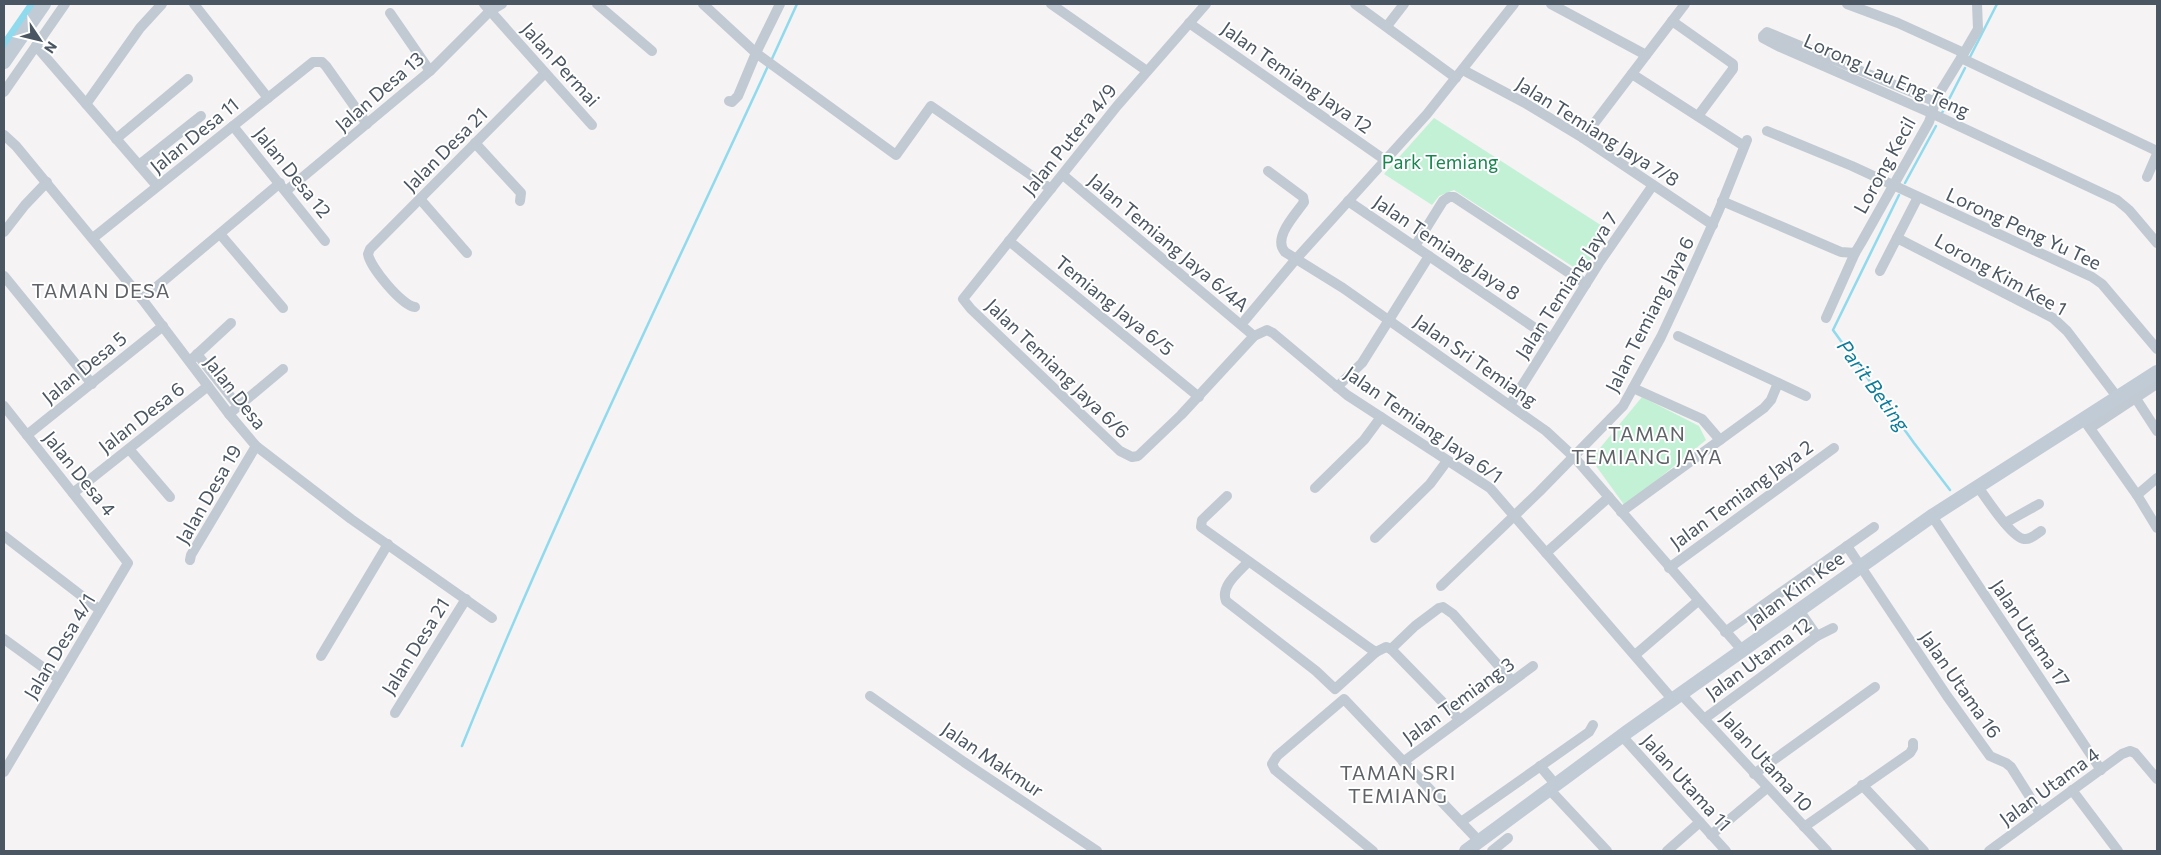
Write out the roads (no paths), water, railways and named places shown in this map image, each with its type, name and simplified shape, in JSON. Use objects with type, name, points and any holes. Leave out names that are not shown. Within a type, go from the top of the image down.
[{"type":"street","points":[[4,62],[44,4]]},
{"type":"street","points":[[4,92],[65,4]]},
{"type":"street","points":[[86,104],[140,28],[162,4]]},
{"type":"street","points":[[194,4],[268,98]]},
{"type":"street","points":[[487,8],[502,4]]},
{"type":"street","points":[[596,4],[652,51]]},
{"type":"street","points":[[703,4],[756,54],[896,155],[931,106],[1051,189]]},
{"type":"street","points":[[729,101],[732,102],[738,96],[780,4]]},
{"type":"street","points":[[1051,4],[1147,71]]},
{"type":"street","points":[[1355,4],[1456,78]]},
{"type":"street","points":[[1387,26],[1404,4]]},
{"type":"street","points":[[1245,320],[1296,259],[1427,114],[1514,4]]},
{"type":"street","points":[[1551,4],[1646,55]]},
{"type":"street","points":[[1584,138],[1684,4]]},
{"type":"street","points":[[1846,4],[1898,23],[1966,59],[2157,153],[2146,177]]},
{"type":"street","points":[[1971,17],[1977,4]]},
{"type":"street","name":"Lorong Kecil","points":[[1826,318],[1855,253],[1906,191],[1929,122],[1938,116],[1936,102],[1966,59],[1978,28],[1977,4]]},
{"type":"street","name":"Jalan Putera 4/9","points":[[962,299],[1202,5]]},
{"type":"street","name":"Jalan Desa 13","points":[[142,299],[220,234],[367,124],[430,71],[487,8]]},
{"type":"street","name":"Jalan Permai","points":[[487,8],[592,125]]},
{"type":"street","points":[[390,13],[430,71]]},
{"type":"street","points":[[1632,74],[1698,116],[1732,69],[1733,64],[1672,21]]},
{"type":"street","name":"Jalan Temiang Jaya 12","points":[[1189,23],[1385,160]]},
{"type":"street","name":"Lorong Lau Eng Teng","points":[[1936,102],[1767,32],[1763,36],[1763,38],[1780,47],[1938,116],[2117,200],[2129,210],[2157,243]]},
{"type":"street","points":[[36,46],[157,186]]},
{"type":"street","name":"Jalan Desa 11","points":[[93,238],[318,60],[326,66],[367,124]]},
{"type":"street","name":"Jalan Temiang Jaya 7/8","points":[[1463,70],[1584,138],[1713,225]]},
{"type":"street","name":"Jalan Desa 21","points":[[415,307],[406,304],[371,264],[368,254],[370,249],[545,73]]},
{"type":"street","points":[[116,139],[188,79]]},
{"type":"street","points":[[139,165],[201,116]]},
{"type":"street","name":"Jalan Temiang Jaya 6","points":[[1441,586],[1614,417],[1634,388],[1661,337],[1713,225],[1746,143],[1698,116]]},
{"type":"street","name":"Jalan Desa 12","points":[[233,126],[325,241]]},
{"type":"street","name":"Lorong Peng Yu Tee","points":[[1767,130],[1906,191],[2092,277],[2102,284],[2157,349]]},
{"type":"street","name":"Jalan Desa","points":[[4,135],[47,182],[163,326],[238,406]]},
{"type":"street","points":[[476,143],[521,193],[520,201]]},
{"type":"street","name":"Jalan Sri Temiang","points":[[1268,170],[1303,197],[1304,202],[1281,238],[1282,249],[1388,320],[1546,431],[1574,457],[1742,650]]},
{"type":"street","name":"Jalan Temiang Jaya 6/4A","points":[[1063,175],[1257,333]]},
{"type":"street","points":[[4,232],[25,205],[47,182]]},
{"type":"street","name":"Jalan Temiang Jaya 7","points":[[1510,406],[1586,284],[1653,185]]},
{"type":"street","points":[[1880,271],[1897,238],[1906,191]]},
{"type":"street","points":[[1415,246],[1443,202],[1449,197],[1454,198],[1586,284]]},
{"type":"street","points":[[420,199],[468,253]]},
{"type":"street","name":"Jalan Temiang Jaya 8","points":[[1348,201],[1551,339]]},
{"type":"street","points":[[1722,201],[1841,252],[1855,253]]},
{"type":"street","points":[[220,234],[283,308]]},
{"type":"street","name":"Lorong Kim Kee 1","points":[[1897,238],[2052,318],[2067,331],[2118,398]]},
{"type":"street","name":"Temiang Jaya 6/5","points":[[1009,241],[1198,397]]},
{"type":"street","points":[[1338,387],[1362,362],[1429,256]]},
{"type":"street","points":[[4,276],[92,384]]},
{"type":"street","name":"Jalan Temiang Jaya 6/6","points":[[962,299],[1120,451],[1132,457],[1138,456],[1198,397]]},
{"type":"street","points":[[193,358],[231,323]]},
{"type":"street","name":"Jalan Desa 5","points":[[27,435],[163,326]]},
{"type":"street","name":"Jalan Temiang Jaya 6/1","points":[[1257,333],[1266,330],[1273,333],[1338,387],[1490,488],[1635,655],[1677,697]]},
{"type":"street","points":[[1198,397],[1257,333]]},
{"type":"street","points":[[1678,336],[1806,396]]},
{"type":"street","name":"Jalan Desa","points":[[193,358],[208,386],[256,446],[302,483],[492,618]]},
{"type":"street","points":[[229,414],[283,369]]},
{"type":"street","name":"Jalan Kim Kee","points":[[1466,851],[1622,736],[1932,516],[2087,424],[2118,398],[2133,394],[2156,378]]},
{"type":"street","points":[[1621,512],[1764,408],[1771,400],[1778,383]]},
{"type":"street","name":"Jalan Desa 6","points":[[73,493],[208,386]]},
{"type":"street","points":[[1634,388],[1702,419],[1720,440]]},
{"type":"street","points":[[2157,431],[2133,394],[2087,424],[2137,494],[2157,528]]},
{"type":"street","name":"Jalan Desa 4","points":[[4,406],[128,563]]},
{"type":"street","points":[[1315,488],[1364,440],[1381,417]]},
{"type":"street","name":"Jalan Desa 19","points":[[190,560],[191,555],[256,446]]},
{"type":"street","name":"Jalan Temiang Jaya 2","points":[[1669,568],[1834,448]]},
{"type":"street","points":[[129,449],[170,497]]},
{"type":"street","points":[[1375,538],[1430,484],[1447,461]]},
{"type":"street","points":[[2137,494],[2157,478]]},
{"type":"street","points":[[1978,487],[2005,523],[2021,539],[2028,539],[2041,531]]},
{"type":"street","points":[[1227,496],[1202,520],[1201,527],[1376,652]]},
{"type":"street","points":[[1546,553],[1609,497]]},
{"type":"street","points":[[2005,523],[2039,504]]},
{"type":"street","name":"Jalan Utama 17","points":[[1932,516],[2101,770]]},
{"type":"street","points":[[1725,632],[1874,527]]},
{"type":"street","points":[[4,536],[100,610]]},
{"type":"street","points":[[321,656],[388,544]]},
{"type":"street","name":"Jalan Utama 16","points":[[1847,546],[1990,756],[2006,762],[2040,813]]},
{"type":"street","points":[[1248,562],[1225,588],[1223,595],[1226,601],[1316,671],[1335,689],[1376,652],[1386,647],[1391,648],[1460,720]]},
{"type":"street","name":"Jalan Desa 4/1","points":[[4,772],[128,563]]},
{"type":"street","name":"Jalan Desa 21","points":[[395,712],[466,599]]},
{"type":"street","points":[[1635,655],[1698,601]]},
{"type":"street","points":[[1391,648],[1415,626],[1443,607],[1454,614],[1512,682]]},
{"type":"street","points":[[1799,610],[1817,636]]},
{"type":"street","name":"Jalan Utama 12","points":[[1704,719],[1817,636],[1833,628]]},
{"type":"street","points":[[4,639],[59,679]]},
{"type":"street","name":"Jalan Temiang 3","points":[[1403,762],[1533,666]]},
{"type":"street","points":[[1754,774],[1875,687]]},
{"type":"street","name":"Jalan Makmur","points":[[870,696],[1094,850]]},
{"type":"street","name":"Jalan Utama 10","points":[[1677,697],[1704,719],[1827,851]]},
{"type":"street","points":[[1373,851],[1275,770],[1272,764],[1277,756],[1344,699],[1478,841]]},
{"type":"street","points":[[1461,822],[1589,732],[1593,725]]},
{"type":"street","name":"Jalan Utama 11","points":[[1622,736],[1726,851]]},
{"type":"street","points":[[1804,827],[1910,753],[1913,743]]},
{"type":"street","name":"Jalan Utama 4","points":[[1989,851],[2122,754],[2130,751],[2140,757],[2157,779]]},
{"type":"street","points":[[1540,766],[1553,787],[1606,851]]},
{"type":"street","points":[[1862,785],[1924,851]]},
{"type":"street","points":[[1711,835],[1767,788]]},
{"type":"street","points":[[2072,790],[2118,851]]},
{"type":"street","points":[[1667,851],[1700,822]]},
{"type":"street","points":[[1492,851],[1508,838]]},
{"type":"waterway","points":[[4,46],[33,4]]},
{"type":"waterway","points":[[771,61],[797,4]]},
{"type":"waterway","name":"Parit Beting","points":[[1970,57],[1997,4]]},
{"type":"waterway","points":[[462,746],[572,489],[768,66]]},
{"type":"waterway","name":"Parit Beting","points":[[1942,113],[1965,68]]},
{"type":"waterway","name":"Parit Beting","points":[[1905,183],[1936,126]]},
{"type":"waterway","name":"Parit Beting","points":[[1899,195],[1833,330],[1950,490]]},
{"type":"district","name":"TAMAN DESA","points":[[101,290]]},
{"type":"district","name":"TAMAN TEMIANG JAYA","points":[[1647,444]]},
{"type":"district","name":"TAMAN SRI TEMIANG","points":[[1398,784]]},
{"type":"park label","name":"Park Temiang","points":[[1440,161]]}]
